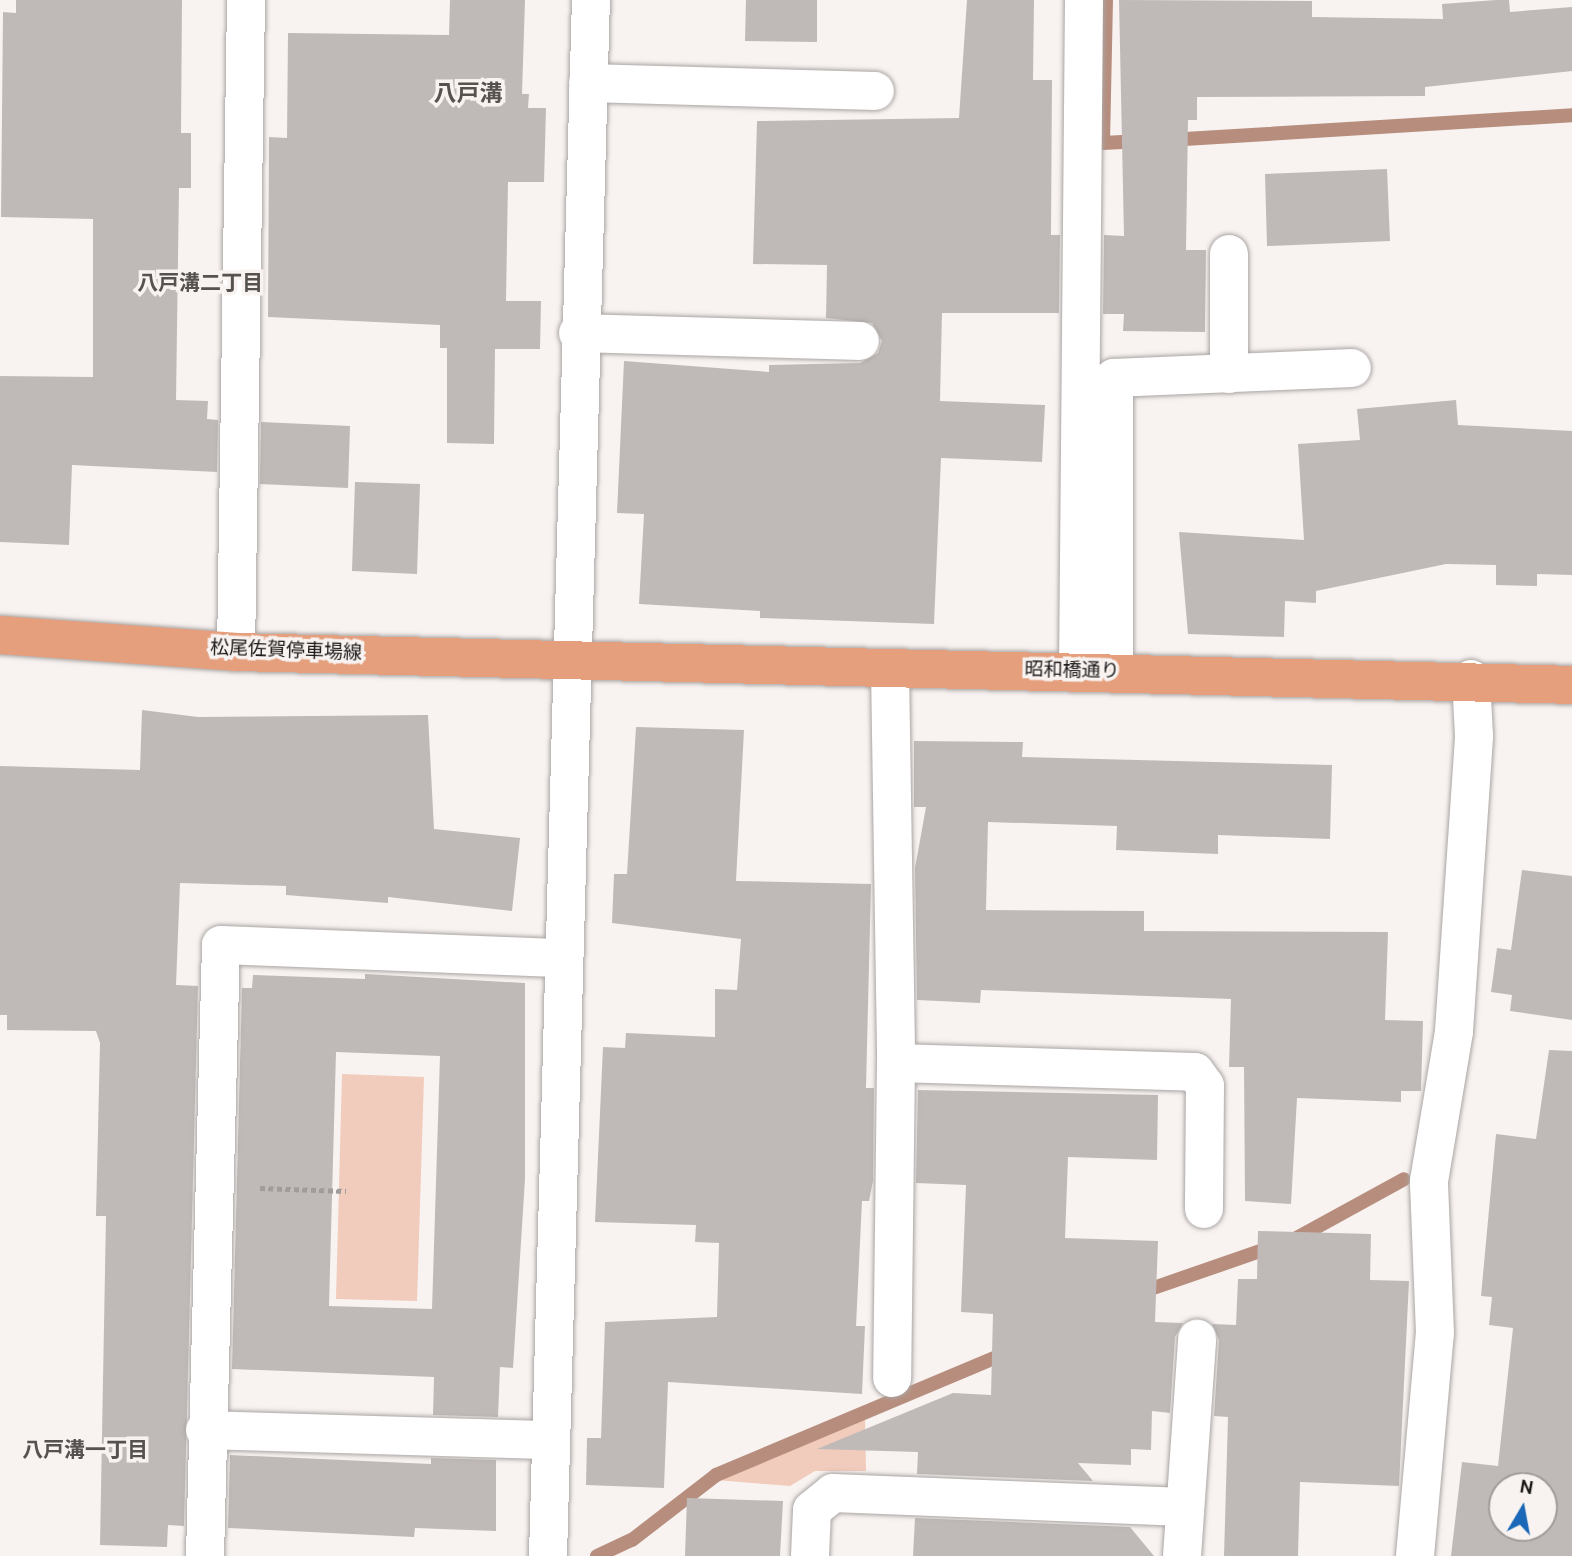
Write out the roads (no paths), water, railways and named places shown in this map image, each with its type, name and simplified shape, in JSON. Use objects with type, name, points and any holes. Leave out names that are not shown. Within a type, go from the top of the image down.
[{"type":"main road","name":"松尾佐賀停車場線","points":[[0,635],[236,652],[572,659]]},
{"type":"main road","name":"昭和橋通り","points":[[572,659],[1471,680],[1572,685]]},
{"type":"street","points":[[236,652],[246,0]]},
{"type":"street","points":[[548,1547],[578,333],[591,0]]},
{"type":"street","points":[[1084,0],[1096,672]]},
{"type":"street","points":[[588,83],[874,91]]},
{"type":"street","points":[[1229,254],[1229,374]]},
{"type":"street","points":[[578,333],[860,341]]},
{"type":"street","points":[[1096,672],[1114,378],[1352,368]]},
{"type":"street","points":[[890,668],[897,1063],[891,1378]]},
{"type":"street","points":[[1415,1556],[1435,1333],[1429,1181],[1454,1031],[1474,736],[1471,680]]},
{"type":"street","points":[[205,1556],[205,1430],[221,945],[564,958]]},
{"type":"street","points":[[897,1063],[1195,1072],[1205,1086],[1204,1209]]},
{"type":"street","points":[[1182,1556],[1184,1507],[1192,1474],[1197,1339]]},
{"type":"street","points":[[205,1430],[551,1440]]},
{"type":"street","points":[[810,1556],[812,1510],[832,1493],[1184,1507]]},
{"type":"waterway","points":[[1106,0],[1103,143],[1141,141]]},
{"type":"waterway","points":[[1168,140],[1572,115]]},
{"type":"waterway","points":[[1295,1239],[1404,1179]]},
{"type":"waterway","points":[[1139,1293],[1275,1246]]},
{"type":"waterway","points":[[597,1556],[632,1540],[716,1475],[1009,1352]]},
{"type":"district","name":"八戸溝","points":[[468,96]]},
{"type":"district","name":"八戸溝二丁目","points":[[200,285]]},
{"type":"district","name":"八戸溝一丁目","points":[[85,1452]]}]
